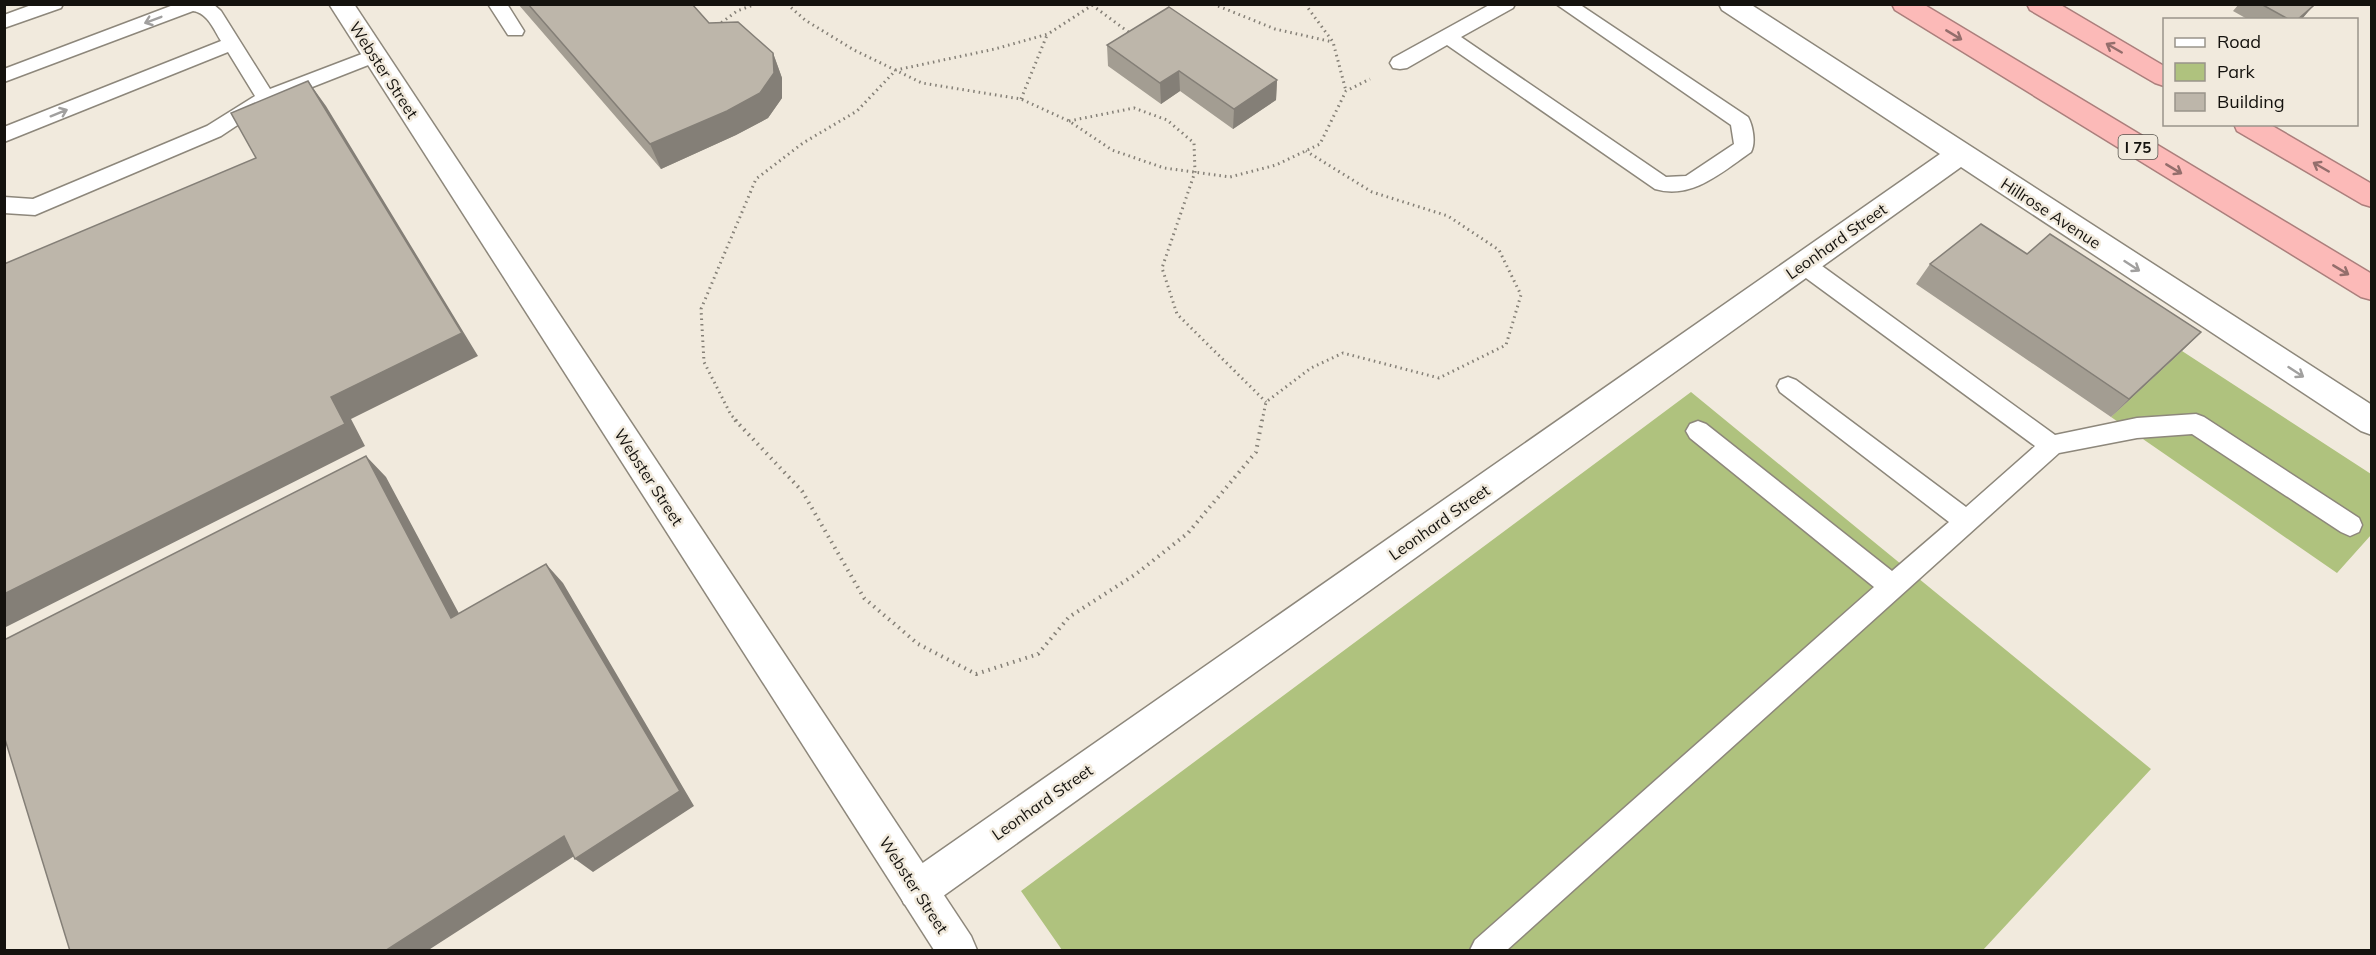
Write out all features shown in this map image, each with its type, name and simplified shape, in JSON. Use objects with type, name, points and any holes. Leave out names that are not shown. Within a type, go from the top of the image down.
[{"type":"highway","name":"I 75","points":[[1904,4],[2372,289]]},
{"type":"highway","points":[[2039,4],[2163,76]]},
{"type":"highway","points":[[2250,126],[2372,197]]},
{"type":"street","name":"Webster Street","points":[[341,4],[918,890],[954,950]]},
{"type":"street","name":"Hillrose Avenue","points":[[1731,4],[2372,422]]},
{"type":"street","name":"Leonhard Street","points":[[918,890],[1960,154]]},
{"type":"lane","points":[[4,22],[54,4]]},
{"type":"lane","points":[[496,4],[516,31]]},
{"type":"lane","points":[[1400,63],[1506,4]]},
{"type":"lane","points":[[1448,37],[1662,184],[1690,183],[1744,147],[1741,122],[1565,4]]},
{"type":"lane","points":[[4,76],[192,5],[205,7],[214,15],[266,98]]},
{"type":"lane","points":[[4,135],[231,44]]},
{"type":"lane","points":[[4,205],[35,207],[214,131],[266,98],[374,56]]},
{"type":"lane","points":[[1803,264],[2052,445]]},
{"type":"lane","points":[[1788,386],[1966,522]]},
{"type":"lane","points":[[1485,951],[2052,445],[2137,428],[2196,424],[2350,525]]},
{"type":"lane","points":[[1698,431],[1893,587]]},
{"type":"path","points":[[713,28],[737,12],[756,4]]},
{"type":"path","points":[[787,4],[805,20],[854,50],[922,83],[1021,99],[1069,121],[1112,150],[1164,168],[1230,177],[1276,165],[1320,144],[1346,91],[1333,42],[1305,4]]},
{"type":"path","points":[[1214,4],[1275,29],[1333,42]]},
{"type":"path","points":[[1135,37],[1093,5],[1048,34],[995,49],[896,70],[857,111],[803,143],[756,179],[701,309],[704,362],[731,415],[802,491],[864,598],[918,644],[976,674],[1038,654],[1069,617],[1136,574],[1188,534],[1256,452],[1266,402],[1311,368],[1343,353],[1439,378],[1506,345],[1521,294],[1499,250],[1448,216],[1372,192],[1306,151]]},
{"type":"path","points":[[1021,99],[1048,34]]},
{"type":"path","points":[[1069,121],[1134,108],[1167,120],[1194,143],[1195,172],[1162,268],[1177,314],[1266,402]]},
{"type":"green space","points":[[2182,351],[2371,474],[2371,535],[2337,573],[2111,417]]},
{"type":"green space","points":[[1691,392],[2151,769],[1983,950],[1062,950],[1021,891]]},
{"type":"building","points":[[528,4],[692,4],[709,23],[738,22],[773,53],[774,73],[760,93],[727,111],[650,144]]},
{"type":"building","points":[[2261,4],[2310,4],[2313,6],[2299,18],[2286,18]]},
{"type":"building","points":[[1169,7],[1277,80],[1234,109],[1179,71],[1160,83],[1107,45]]},
{"type":"building","points":[[308,81],[462,333],[331,397],[345,424],[4,594],[4,264],[256,158],[231,113]]},
{"type":"building","points":[[1981,224],[2027,254],[2050,234],[2201,332],[2129,399],[1930,264]]},
{"type":"building","points":[[366,456],[451,618],[546,564],[680,791],[575,859],[564,836],[385,951],[70,951],[4,736],[4,640]]}]
